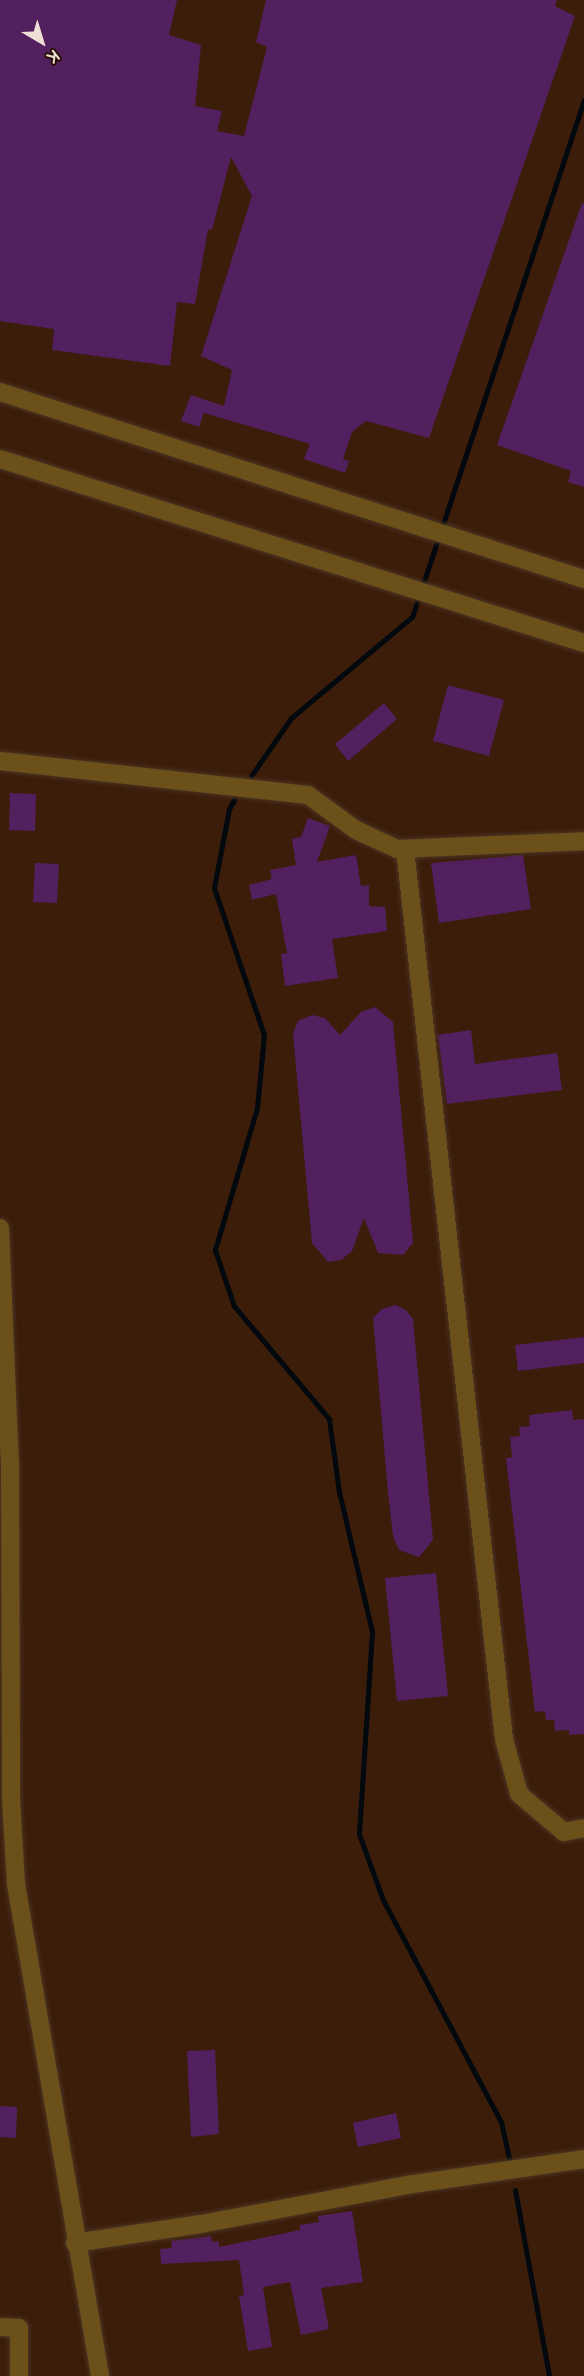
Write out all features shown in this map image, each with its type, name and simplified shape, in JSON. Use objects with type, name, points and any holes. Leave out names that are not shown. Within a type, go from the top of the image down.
[{"type":"street","points":[[0,393],[584,579]]},
{"type":"street","points":[[0,459],[584,643]]},
{"type":"street","points":[[0,761],[308,795],[356,830],[405,849],[584,841]]},
{"type":"street","points":[[405,849],[504,1739],[519,1794],[564,1832],[584,1828]]},
{"type":"street","points":[[0,1228],[10,1463],[11,1799],[16,1884],[75,2243],[100,2376]]},
{"type":"street","points":[[75,2243],[584,2159]]},
{"type":"street","points":[[0,2327],[19,2328],[19,2376]]},
{"type":"shaded area","points":[[0,0],[584,0],[584,2376],[0,2376]]},
{"type":"building","points":[[0,0],[177,0],[169,35],[201,45],[195,106],[222,111],[217,131],[244,136],[267,47],[256,42],[266,0],[557,0],[555,6],[575,16],[429,438],[366,421],[352,432],[343,459],[349,461],[345,473],[304,459],[310,444],[204,413],[199,427],[181,421],[191,395],[224,406],[232,370],[201,356],[252,196],[231,157],[212,230],[208,229],[195,304],[177,302],[170,366],[52,350],[54,329],[0,321]]},
{"type":"building","points":[[582,203],[584,204],[584,487],[568,482],[571,471],[497,445]]},
{"type":"building","points":[[448,685],[504,700],[489,756],[433,741]]},
{"type":"building","points":[[384,703],[397,719],[348,761],[335,744]]},
{"type":"building","points":[[10,793],[36,794],[35,831],[9,830]]},
{"type":"building","points":[[308,818],[330,826],[317,862],[356,855],[361,886],[369,885],[369,906],[385,907],[387,931],[332,939],[338,978],[285,986],[281,954],[287,953],[276,894],[252,900],[249,885],[272,879],[270,870],[296,865],[292,839],[301,837]]},
{"type":"building","points":[[523,855],[531,909],[439,923],[431,863]]},
{"type":"building","points":[[35,863],[59,864],[57,903],[33,902]]},
{"type":"building","points":[[375,1007],[393,1022],[413,1243],[403,1255],[378,1253],[364,1218],[352,1251],[341,1260],[328,1262],[312,1243],[293,1034],[298,1021],[312,1015],[325,1018],[340,1035],[361,1012]]},
{"type":"building","points":[[471,1030],[475,1064],[557,1053],[562,1090],[447,1104],[438,1035]]},
{"type":"building","points":[[395,1305],[406,1310],[413,1319],[433,1540],[419,1557],[399,1550],[393,1536],[388,1493],[373,1318],[382,1309]]},
{"type":"building","points":[[584,1337],[584,1363],[518,1371],[515,1345]]},
{"type":"building","points":[[572,1410],[573,1420],[584,1419],[584,1734],[569,1735],[569,1730],[555,1731],[554,1720],[546,1720],[545,1711],[535,1712],[506,1458],[512,1457],[510,1437],[520,1436],[519,1427],[530,1426],[529,1415]]},
{"type":"building","points":[[436,1573],[448,1696],[397,1701],[385,1578]]},
{"type":"building","points":[[215,2050],[219,2134],[191,2137],[187,2051]]},
{"type":"building","points":[[0,2106],[17,2107],[16,2138],[0,2137]]},
{"type":"building","points":[[396,2113],[401,2138],[358,2147],[353,2123]]},
{"type":"building","points":[[352,2211],[363,2282],[321,2288],[329,2329],[301,2335],[290,2282],[263,2287],[272,2347],[248,2351],[239,2296],[244,2295],[239,2260],[161,2264],[160,2249],[172,2248],[171,2241],[211,2236],[212,2242],[219,2241],[219,2247],[300,2230],[300,2225],[319,2222],[318,2216]]},
{"type":"waterway","points":[[251,776],[291,718],[412,617],[584,100]]},
{"type":"waterway","points":[[234,800],[229,809],[214,888],[264,1035],[257,1108],[215,1250],[234,1306],[329,1419],[339,1492],[372,1632],[359,1834],[383,1900],[501,2122],[510,2163]]},
{"type":"waterway","points":[[515,2190],[549,2376]]}]
